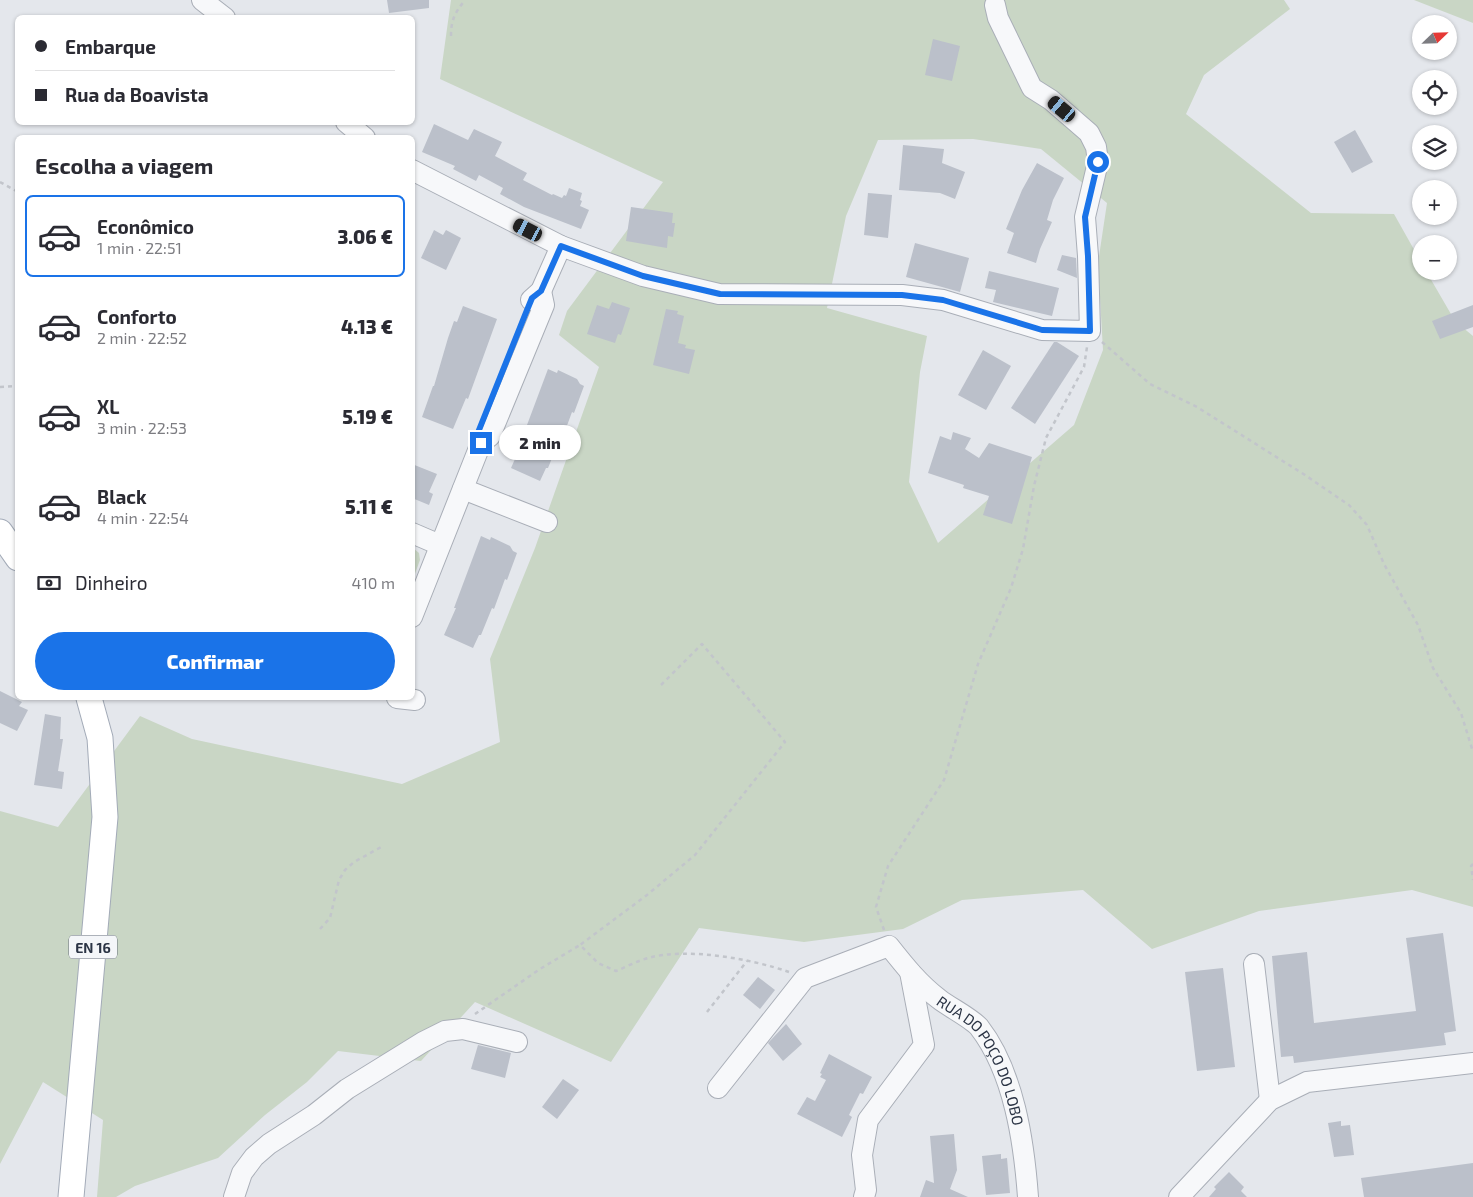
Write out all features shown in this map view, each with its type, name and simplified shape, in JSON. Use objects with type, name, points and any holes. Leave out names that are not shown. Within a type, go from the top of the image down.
[{"type":"main road","points":[[0,532],[15,554]]},
{"type":"main road","name":"EN 16","points":[[71,1197],[105,817],[100,738],[90,700]]},
{"type":"street","points":[[202,0],[221,15]]},
{"type":"street","points":[[415,172],[561,246],[643,276],[720,294],[902,295],[943,300],[1042,330],[1090,331],[1085,217],[1098,162],[1096,147],[1089,133],[1084,128],[1051,100],[1032,88],[998,18],[995,5]]},
{"type":"street","points":[[350,125],[361,135]]},
{"type":"street","points":[[415,609],[481,443],[490,436],[544,305],[541,291],[561,246]]},
{"type":"street","points":[[463,489],[547,522]]},
{"type":"street","points":[[415,534],[440,545]]},
{"type":"street","points":[[718,1088],[804,978],[889,946]]},
{"type":"street","name":"RUA DO POÇO DO LOBO","points":[[889,946],[910,972],[937,998],[978,1026],[1002,1065],[1014,1103],[1026,1172],[1028,1197]]},
{"type":"street","points":[[1254,964],[1270,1100]]},
{"type":"street","points":[[864,1197],[866,1190],[862,1155],[868,1120],[924,1045],[910,972]]},
{"type":"street","points":[[234,1197],[242,1173],[254,1157],[269,1144],[314,1115],[347,1089],[423,1042],[446,1031],[463,1029],[517,1042]]},
{"type":"street","points":[[1179,1197],[1270,1100],[1307,1082],[1473,1063]]},
{"type":"path","points":[[451,36],[451,23],[465,0]]},
{"type":"path","points":[[0,182],[15,190]]},
{"type":"path","points":[[1090,331],[1150,384],[1197,408],[1239,433],[1349,505],[1367,525],[1384,564],[1418,625],[1432,668],[1461,713],[1473,752]]},
{"type":"path","points":[[889,946],[876,907],[888,866],[944,780],[978,664],[1011,588],[1023,549],[1034,486],[1046,438],[1084,367],[1090,331]]},
{"type":"path","points":[[0,387],[15,386]]},
{"type":"path","points":[[446,1031],[580,945],[647,895],[695,855],[785,742],[702,644],[661,685]]},
{"type":"path","points":[[320,928],[330,918],[339,880],[345,870],[354,862],[383,846]]},
{"type":"path","points":[[1473,864],[1471,866],[1473,880]]},
{"type":"path","points":[[580,945],[598,963],[616,971],[649,958],[689,953],[772,966],[804,978]]},
{"type":"path","points":[[707,1012],[747,961]]},
{"type":"green space","points":[[451,0],[1284,0],[1290,9],[1204,75],[1186,114],[1311,213],[1394,214],[1412,246],[1412,280],[1431,280],[1455,321],[1473,336],[1473,907],[1412,890],[1259,911],[1152,949],[1083,890],[962,900],[903,929],[804,942],[699,928],[611,1062],[475,1002],[421,1061],[338,1051],[307,1082],[265,1115],[218,1158],[135,1186],[116,1197],[97,1197],[103,1120],[43,1082],[0,1164],[0,811],[58,827],[140,716],[192,739],[402,784],[500,742],[490,659],[535,548],[599,367],[559,335],[567,311],[663,182],[440,79]],"holes":[[[973,139],[1041,149],[1107,203],[1098,263],[1103,350],[1074,425],[938,543],[909,482],[920,372],[927,336],[827,308],[846,216],[878,140]]]},
{"type":"green space","points":[[1414,0],[1473,0],[1473,23],[1458,17],[1458,15],[1452,15]]},
{"type":"green space","points":[[415,550],[419,553],[420,560],[415,574]]},
{"type":"building","points":[[387,0],[429,0],[429,8],[389,13]]},
{"type":"building","points":[[933,39],[960,46],[952,81],[925,75]]},
{"type":"building","points":[[434,124],[468,140],[474,129],[502,142],[495,156],[527,173],[523,180],[552,195],[562,198],[564,195],[566,196],[569,188],[582,193],[580,206],[589,210],[581,229],[524,207],[500,194],[503,188],[479,175],[476,181],[453,169],[455,166],[422,152]]},
{"type":"building","points":[[1355,130],[1373,162],[1352,173],[1334,142]]},
{"type":"building","points":[[903,145],[944,149],[942,163],[965,172],[955,199],[940,193],[899,190]]},
{"type":"building","points":[[1037,163],[1064,178],[1053,200],[1047,220],[1052,222],[1036,263],[1007,253],[1014,233],[1006,229],[1022,190]]},
{"type":"building","points":[[868,193],[892,195],[888,238],[864,235]]},
{"type":"building","points":[[631,207],[673,213],[672,223],[675,223],[673,237],[668,236],[667,248],[626,241]]},
{"type":"building","points":[[434,230],[443,235],[446,230],[461,238],[446,270],[421,258]]},
{"type":"building","points":[[915,243],[969,258],[960,292],[906,277]]},
{"type":"building","points":[[1062,255],[1076,258],[1077,278],[1057,270]]},
{"type":"building","points":[[989,271],[1059,288],[1052,316],[993,302],[996,290],[985,288]]},
{"type":"building","points":[[612,302],[630,308],[621,335],[618,334],[615,343],[587,334],[597,305],[609,309]]},
{"type":"building","points":[[1473,305],[1473,327],[1440,339],[1432,321]]},
{"type":"building","points":[[463,306],[497,319],[468,399],[466,398],[453,429],[422,417],[434,386],[454,321],[457,322]]},
{"type":"building","points":[[666,309],[678,311],[677,314],[684,316],[678,343],[686,345],[685,348],[695,350],[689,374],[653,365]]},
{"type":"building","points":[[1054,342],[1079,356],[1035,424],[1011,408]]},
{"type":"building","points":[[983,350],[1011,366],[986,410],[958,395]]},
{"type":"building","points":[[548,369],[557,373],[558,370],[577,379],[584,386],[561,442],[559,441],[548,468],[546,468],[540,481],[511,468],[523,441],[521,441]]},
{"type":"building","points":[[953,432],[971,438],[965,449],[979,458],[989,443],[1032,457],[1012,524],[983,515],[989,496],[963,488],[964,485],[928,473],[940,436],[951,440]]},
{"type":"building","points":[[415,465],[437,474],[429,492],[433,494],[429,505],[415,499]]},
{"type":"building","points":[[481,536],[490,540],[491,537],[510,546],[517,553],[494,609],[492,608],[481,635],[479,635],[473,648],[444,635],[456,608],[454,608]]},
{"type":"building","points":[[0,691],[22,702],[19,706],[28,710],[17,731],[0,723]]},
{"type":"building","points":[[45,714],[61,717],[60,739],[63,739],[58,771],[64,772],[62,789],[34,785]]},
{"type":"building","points":[[1443,933],[1456,1031],[1444,1033],[1446,1045],[1294,1063],[1293,1056],[1281,1057],[1272,956],[1307,952],[1314,1023],[1416,1011],[1406,938]]},
{"type":"building","points":[[1223,968],[1235,1067],[1197,1071],[1185,972]]},
{"type":"building","points":[[758,977],[775,990],[760,1009],[743,995]]},
{"type":"building","points":[[786,1024],[802,1044],[783,1061],[768,1043]]},
{"type":"building","points":[[478,1045],[511,1053],[505,1078],[471,1069]]},
{"type":"building","points":[[829,1054],[872,1077],[863,1094],[860,1093],[849,1115],[852,1117],[842,1137],[797,1114],[807,1097],[815,1101],[826,1080],[820,1077],[822,1074],[820,1073]]},
{"type":"building","points":[[563,1079],[579,1090],[557,1119],[542,1107]]},
{"type":"building","points":[[1341,1121],[1341,1126],[1350,1125],[1354,1155],[1334,1157],[1328,1123]]},
{"type":"building","points":[[954,1134],[957,1170],[950,1189],[968,1197],[920,1197],[926,1180],[934,1183],[930,1136]]},
{"type":"building","points":[[1001,1154],[1001,1159],[1007,1158],[1010,1193],[986,1195],[982,1156]]},
{"type":"building","points":[[1473,1163],[1473,1197],[1364,1197],[1361,1178]]},
{"type":"building","points":[[1229,1172],[1244,1187],[1241,1191],[1247,1197],[1209,1197],[1216,1189],[1214,1187]]},
{"type":"route","points":[[481,443],[477,435],[525,315],[532,298],[541,291],[561,246],[643,276],[720,294],[902,295],[943,300],[1042,330],[1090,331],[1085,217],[1098,162]]}]
